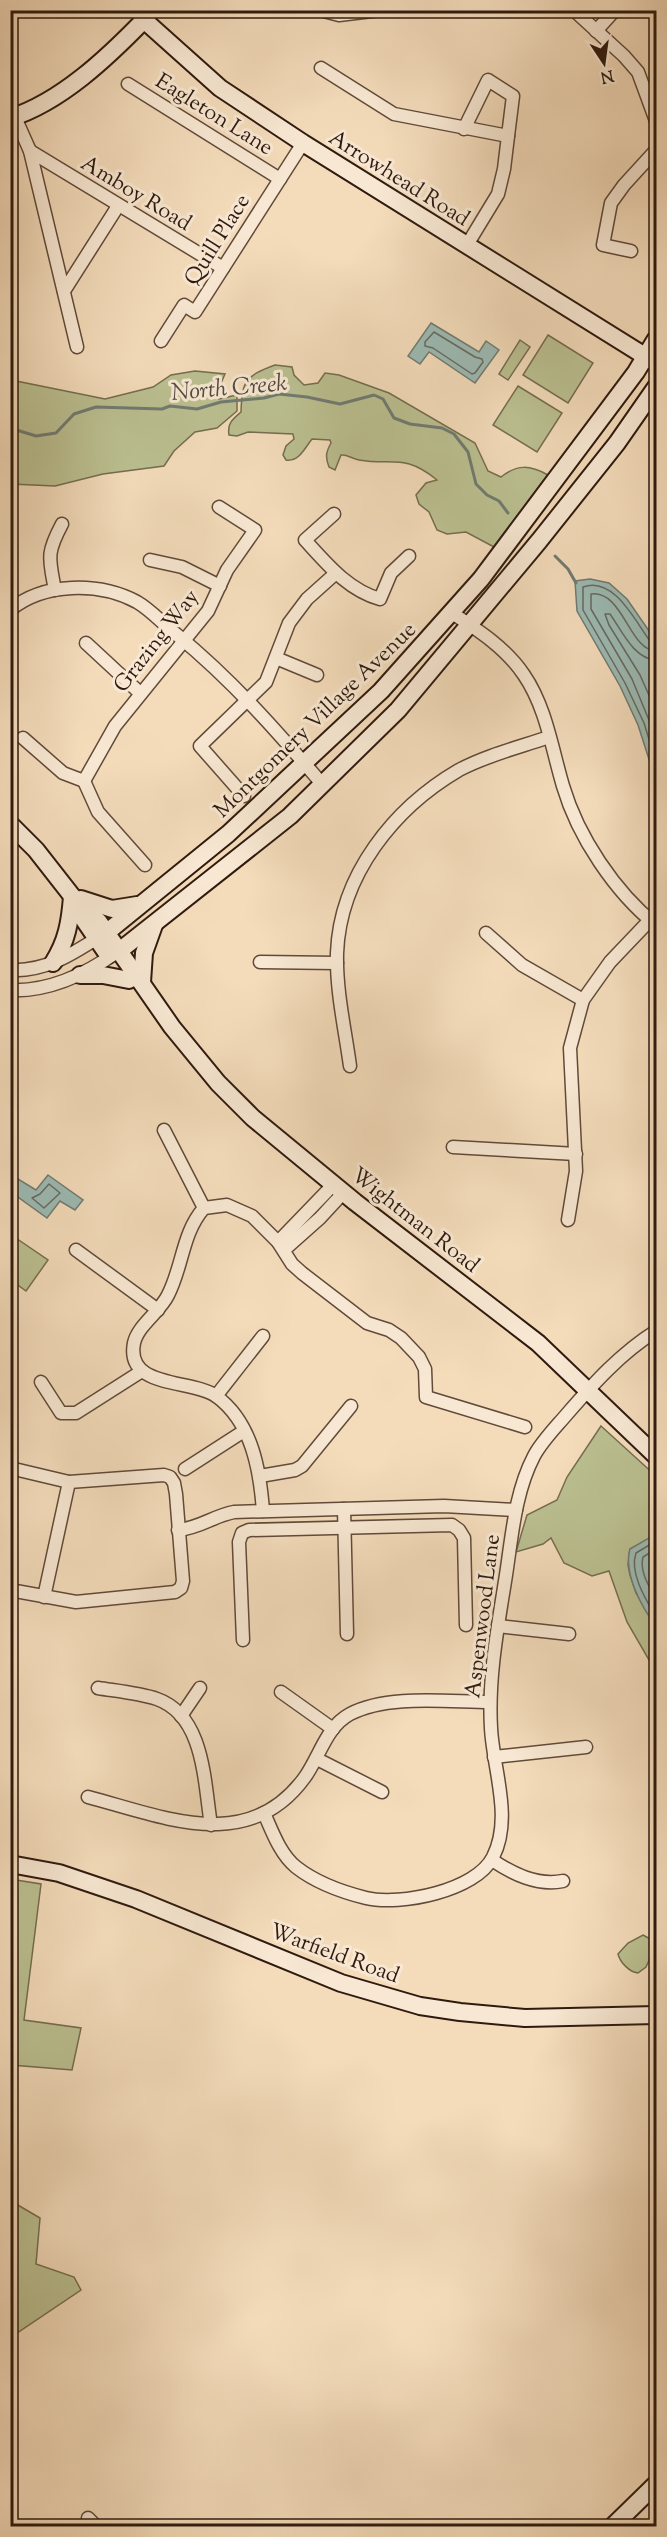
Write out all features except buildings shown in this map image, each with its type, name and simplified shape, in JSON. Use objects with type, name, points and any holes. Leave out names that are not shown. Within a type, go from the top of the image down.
[{"type":"main road","points":[[12,113],[59,93],[87,74],[111,54],[145,14]]},
{"type":"main road","name":"Arrowhead Road","points":[[145,14],[220,88],[303,143],[652,360]]},
{"type":"main road","name":"Montgomery Village Avenue","points":[[101,936],[228,834],[381,691],[481,579],[652,360],[657,339]]},
{"type":"main road","name":"Montgomery Village Avenue","points":[[114,955],[290,816],[398,710],[617,443],[657,387]]},
{"type":"main road","name":"Wightman Road","points":[[10,824],[36,850],[76,900],[92,914],[101,936],[135,981],[145,999],[158,1008],[218,1083],[253,1118],[538,1343],[657,1456]]},
{"type":"main road","points":[[53,963],[64,946],[76,900],[112,909],[141,904]]},
{"type":"main road","points":[[80,975],[99,974],[135,981],[154,924]]},
{"type":"main road","name":"Warfield Road","points":[[10,1864],[59,1873],[136,1899],[341,1983],[420,2006],[460,2013],[525,2018],[657,2015]]},
{"type":"main road","points":[[613,2526],[657,2484]]},
{"type":"street","points":[[320,10],[339,15],[380,10]]},
{"type":"street","points":[[579,10],[577,13],[638,72],[657,121]]},
{"type":"street","points":[[596,31],[615,10]]},
{"type":"street","points":[[321,68],[394,114],[508,136]]},
{"type":"street","points":[[464,129],[488,80],[513,96],[504,169],[498,194],[467,245]]},
{"type":"street","name":"Eagleton Lane","points":[[128,84],[280,179]]},
{"type":"street","points":[[12,113],[30,151],[77,347]]},
{"type":"street","name":"Quill Place","points":[[161,341],[184,305],[195,312],[303,143]]},
{"type":"street","points":[[631,251],[603,245],[611,203],[624,185],[657,150]]},
{"type":"street","name":"Amboy Road","points":[[30,151],[223,268]]},
{"type":"street","points":[[64,291],[118,206]]},
{"type":"street","name":"Grazing Way","points":[[84,781],[115,726],[208,611],[227,570],[255,530],[219,507]]},
{"type":"street","points":[[334,514],[305,540],[336,573],[365,595],[380,599],[391,573],[409,556]]},
{"type":"street","points":[[55,590],[49,555],[52,543],[62,524]]},
{"type":"street","points":[[150,560],[182,567],[220,586]]},
{"type":"street","points":[[244,796],[200,746],[266,682],[286,628],[295,613],[336,573]]},
{"type":"street","points":[[10,610],[33,596],[78,587],[121,595],[138,603],[206,658],[323,785]]},
{"type":"street","points":[[452,613],[504,650],[524,675],[539,702],[568,801],[587,839],[609,872],[653,923],[610,962],[583,1000],[570,1048],[576,1171],[568,1220]]},
{"type":"street","points":[[86,643],[140,693]]},
{"type":"street","points":[[276,658],[317,675]]},
{"type":"street","points":[[350,1066],[338,983],[337,963],[341,922],[352,886],[378,840],[418,797],[459,770],[481,760],[549,737]]},
{"type":"street","points":[[23,738],[63,773],[84,781],[98,812],[145,865]]},
{"type":"street","points":[[486,933],[522,964],[583,1000]]},
{"type":"street","points":[[10,970],[32,969],[53,963],[101,936]]},
{"type":"street","points":[[10,990],[48,986],[80,975],[114,955]]},
{"type":"street","points":[[260,962],[337,963]]},
{"type":"street","points":[[164,1130],[204,1208]]},
{"type":"street","points":[[453,1147],[576,1154]]},
{"type":"street","points":[[281,1246],[339,1188]]},
{"type":"street","points":[[263,1511],[260,1476],[254,1454],[244,1431],[232,1413],[216,1396],[197,1388],[156,1380],[142,1371],[136,1360],[134,1341],[158,1310],[172,1286],[189,1229],[204,1208],[217,1205],[238,1208],[252,1216],[281,1246],[292,1264],[367,1323],[389,1330],[411,1347],[425,1369],[426,1396],[525,1427]]},
{"type":"street","points":[[76,1250],[158,1310]]},
{"type":"street","name":"Aspenwood Lane","points":[[492,1860],[500,1836],[502,1815],[494,1758],[490,1702],[498,1626],[522,1485],[534,1456],[549,1434],[623,1354],[657,1331]]},
{"type":"street","points":[[216,1396],[263,1336]]},
{"type":"street","points":[[41,1382],[61,1413],[68,1415],[76,1413],[142,1371]]},
{"type":"street","points":[[260,1476],[295,1470],[302,1466],[351,1406]]},
{"type":"street","points":[[185,1469],[244,1431]]},
{"type":"street","points":[[10,1468],[69,1482],[164,1475],[170,1477],[174,1484],[183,1581],[181,1588],[175,1592],[76,1602],[10,1590]]},
{"type":"street","points":[[44,1597],[69,1482]]},
{"type":"street","points":[[178,1530],[199,1527],[225,1514],[263,1511],[444,1506],[516,1510]]},
{"type":"street","points":[[344,1509],[347,1635]]},
{"type":"street","points":[[243,1640],[239,1542],[242,1533],[249,1530],[452,1525],[464,1538],[466,1625]]},
{"type":"street","points":[[498,1626],[569,1634]]},
{"type":"street","points":[[98,1688],[157,1699],[168,1704],[191,1728],[197,1744],[211,1825]]},
{"type":"street","points":[[181,1716],[200,1688]]},
{"type":"street","points":[[281,1692],[333,1729]]},
{"type":"street","points":[[88,1797],[186,1822],[211,1825],[244,1821],[264,1813],[291,1794],[317,1758],[333,1729],[349,1715],[384,1703],[490,1702]]},
{"type":"street","points":[[494,1758],[586,1747]]},
{"type":"street","points":[[317,1758],[382,1792]]},
{"type":"street","points":[[264,1813],[278,1844],[295,1866],[314,1880],[365,1898],[400,1899],[461,1885],[476,1877],[492,1860],[508,1871],[525,1878],[545,1882],[562,1881]]},
{"type":"green space","points":[[548,335],[593,363],[568,403],[523,375]]},
{"type":"green space","points":[[520,340],[530,347],[508,380],[499,374]]},
{"type":"green space","points":[[275,365],[292,367],[294,375],[304,385],[318,383],[325,373],[339,375],[389,393],[475,443],[488,471],[501,477],[524,467],[548,475],[494,547],[466,532],[447,534],[437,530],[429,512],[419,504],[416,495],[426,483],[437,480],[416,466],[398,462],[359,460],[341,455],[335,470],[329,467],[327,460],[330,440],[312,439],[298,457],[286,460],[283,455],[286,446],[294,439],[293,434],[248,432],[237,436],[229,435],[230,424],[241,412],[244,386],[247,381],[257,373]]},
{"type":"green space","points":[[195,371],[225,374],[215,397],[219,399],[237,395],[237,411],[217,428],[195,432],[174,451],[164,466],[103,474],[55,486],[11,484],[11,380],[105,399],[153,387],[171,375]]},
{"type":"green space","points":[[518,386],[562,413],[537,452],[493,425]]},
{"type":"green space","points":[[10,1234],[48,1260],[26,1291],[11,1280]]},
{"type":"green space","points":[[601,1426],[656,1476],[656,1536],[630,1549],[628,1565],[636,1593],[656,1626],[656,1660],[649,1660],[627,1622],[609,1571],[592,1576],[564,1563],[551,1538],[543,1544],[516,1552],[527,1515],[557,1500],[567,1477]]},
{"type":"green space","points":[[10,1879],[41,1884],[24,2020],[81,2028],[72,2070],[11,2065]]},
{"type":"green space","points":[[643,1935],[652,1940],[655,1947],[646,1967],[638,1973],[625,1966],[618,1954],[628,1943]]},
{"type":"green space","points":[[11,2201],[40,2218],[36,2264],[74,2277],[81,2290],[11,2337]]},
{"type":"water","points":[[431,323],[479,352],[486,341],[499,350],[475,383],[429,352],[420,364],[408,356]]},
{"type":"water","points":[[590,579],[609,583],[627,599],[656,641],[656,781],[638,725],[620,686],[577,611],[575,581]]},
{"type":"water","points":[[48,1175],[83,1200],[75,1210],[60,1201],[47,1218],[11,1192],[11,1188],[18,1179],[36,1190]]},
{"type":"water","points":[[656,1536],[656,1626],[635,1590],[629,1569],[630,1549]]},
{"type":"waterway","name":"North Creek","points":[[10,428],[36,436],[56,433],[74,414],[96,407],[162,409],[170,406],[197,409],[221,402],[264,398],[279,394],[340,404],[374,395],[383,399],[394,418],[410,424],[442,428],[454,434],[468,452],[476,484],[487,495],[499,501],[508,513]]},
{"type":"waterway","name":"North Creek","points":[[555,556],[568,569],[576,583]]}]
